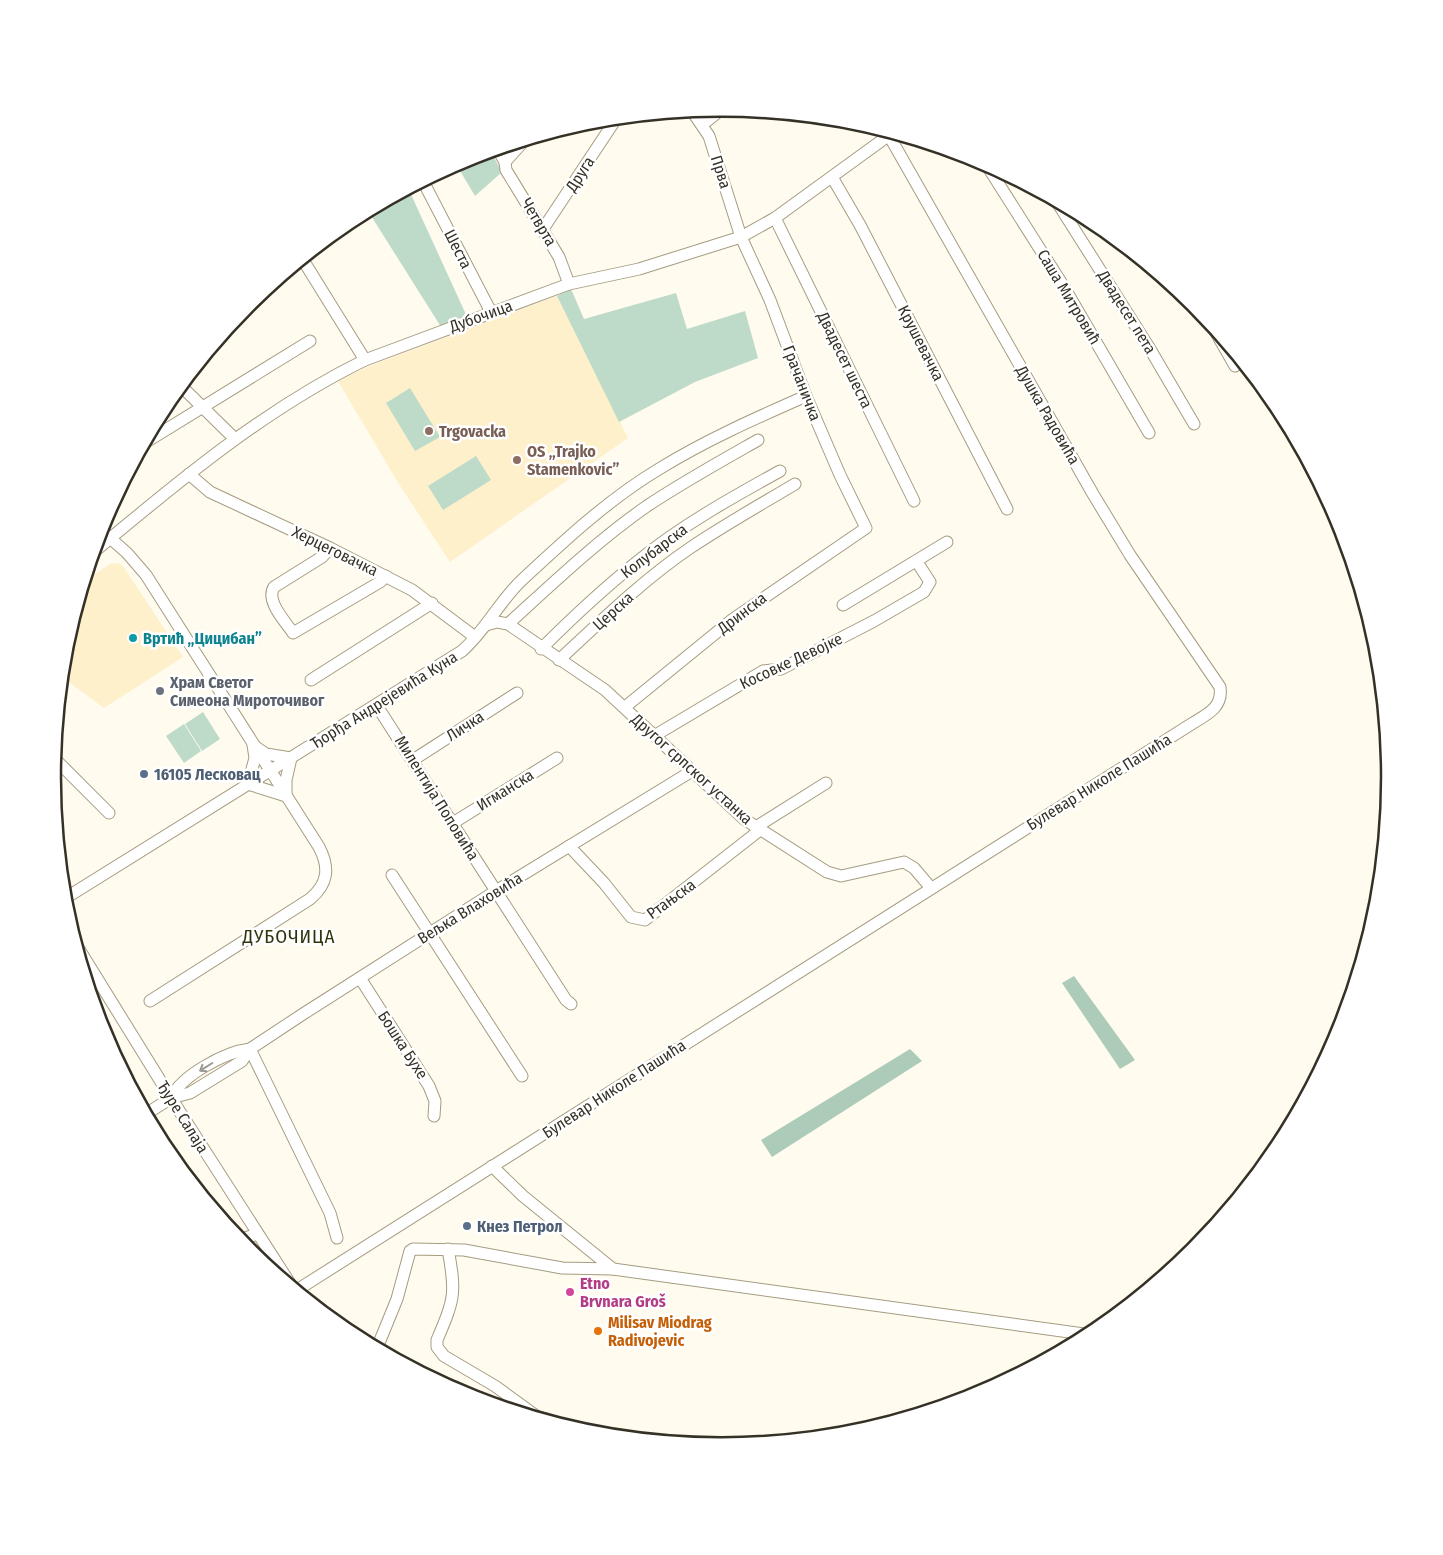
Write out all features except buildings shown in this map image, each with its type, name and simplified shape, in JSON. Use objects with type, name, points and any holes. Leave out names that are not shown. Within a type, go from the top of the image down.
[{"type":"street","name":"Прва","points":[[697,118],[718,160],[741,237]]},
{"type":"street","points":[[702,125],[711,118]]},
{"type":"street","name":"Друга","points":[[543,228],[611,127]]},
{"type":"street","name":"Дубочица","points":[[105,542],[234,438],[334,375],[364,360],[569,284],[639,269],[741,237],[775,218],[884,138]]},
{"type":"street","name":"Душка Радовића","points":[[894,140],[1093,494],[1130,555],[1220,687]]},
{"type":"street","points":[[505,162],[516,150]]},
{"type":"street","name":"Четврта","points":[[501,155],[505,162],[506,170],[559,257],[569,284]]},
{"type":"street","name":"Саша Митровић","points":[[994,176],[1064,287],[1149,432]]},
{"type":"street","name":"Крушевачка","points":[[832,177],[865,233],[1007,509]]},
{"type":"street","name":"Шеста","points":[[426,187],[491,312]]},
{"type":"street","name":"Двадесет пета","points":[[1065,214],[1150,349],[1194,424]]},
{"type":"street","name":"Двадесет шеста","points":[[775,218],[914,501]]},
{"type":"street","name":"Грачаничка","points":[[741,237],[770,300],[806,396],[840,475],[866,528]]},
{"type":"street","points":[[306,265],[364,360]]},
{"type":"street","points":[[158,435],[310,341]]},
{"type":"street","points":[[1230,357],[1235,366]]},
{"type":"street","points":[[187,392],[234,438]]},
{"type":"street","name":"Ђорђа Андрејевића Куна","points":[[72,893],[377,706],[462,651],[486,625],[491,615],[514,588],[602,509],[658,470],[731,429],[806,396]]},
{"type":"street","points":[[486,625],[497,622],[508,624],[569,568],[624,524],[686,482],[758,440]]},
{"type":"street","name":"Колубарска","points":[[541,648],[585,606],[638,560],[682,529],[780,471]]},
{"type":"street","name":"Херцеговачка","points":[[189,474],[210,492],[386,576],[432,603],[475,637]]},
{"type":"street","name":"Церска","points":[[559,660],[621,602],[676,558],[795,484]]},
{"type":"street","name":"Дринска","points":[[625,707],[733,619],[866,528]]},
{"type":"street","points":[[108,535],[146,575],[324,857],[327,872],[322,888],[310,899],[150,1001]]},
{"type":"street","points":[[843,605],[917,562],[947,542]]},
{"type":"street","points":[[330,548],[322,557],[271,591],[271,600],[293,633],[380,582],[386,576]]},
{"type":"street","name":"Косовке Девојке","points":[[654,736],[763,672],[781,669],[874,621],[924,592],[930,582],[917,562]]},
{"type":"street","points":[[311,680],[432,603]]},
{"type":"street","name":"Другог српског устанка","points":[[508,624],[625,707],[692,771],[758,828],[832,875],[855,873],[904,862],[914,868],[931,888]]},
{"type":"street","name":"Булевар Николе Пашића","points":[[302,1287],[963,867],[1213,711],[1222,696],[1220,687]]},
{"type":"street","name":"Личка","points":[[413,760],[517,693]]},
{"type":"street","name":"Милентија Поповића","points":[[377,706],[566,1000],[571,1004]]},
{"type":"street","points":[[253,745],[266,754],[291,758],[287,772],[286,796]]},
{"type":"street","points":[[253,745],[255,758],[248,784],[286,796]]},
{"type":"street","name":"Игманска","points":[[453,823],[557,758]]},
{"type":"street","points":[[62,766],[109,813]]},
{"type":"street","name":"Вељка Влаховића","points":[[151,1110],[170,1098],[175,1089],[183,1082],[211,1064],[236,1051],[250,1049],[569,846],[692,771]]},
{"type":"street","name":"Ртањска","points":[[569,846],[604,883],[631,917],[645,920],[758,828],[826,783]]},
{"type":"street","points":[[392,875],[522,1076]]},
{"type":"street","name":"Ђуре Салаја","points":[[89,966],[170,1098],[279,1267]]},
{"type":"street","name":"Бошка Бухе","points":[[360,978],[429,1086],[436,1100],[434,1116]]},
{"type":"street","points":[[250,1049],[330,1213],[337,1238]]},
{"type":"street","points":[[492,1166],[523,1196],[613,1269]]},
{"type":"street","points":[[248,1237],[258,1234]]},
{"type":"street","points":[[448,1248],[454,1282],[454,1295],[437,1340],[437,1347],[444,1356],[495,1386],[524,1407]]},
{"type":"street","points":[[379,1341],[397,1299],[410,1251],[413,1249],[448,1248],[562,1268],[613,1269],[1077,1333]]},
{"type":"shaded area","points":[[557,296],[628,438],[450,562],[397,481],[338,381],[372,365]]},
{"type":"shaded area","points":[[118,563],[123,566],[183,657],[104,708],[69,682],[74,649],[93,576],[110,564]]},
{"type":"green space","points":[[494,158],[502,172],[475,196],[461,172]]},
{"type":"green space","points":[[411,195],[469,321],[443,330],[372,218]]},
{"type":"green space","points":[[571,289],[584,319],[676,293],[687,329],[745,311],[758,358],[695,382],[619,422],[557,296]]},
{"type":"green space","points":[[410,388],[440,437],[415,451],[386,403]]},
{"type":"green space","points":[[476,456],[491,480],[443,510],[428,486]]},
{"type":"green space","points":[[203,712],[220,739],[202,751],[185,724]]},
{"type":"green space","points":[[184,724],[201,751],[184,763],[166,736]]},
{"type":"green space","points":[[1074,976],[1135,1060],[1120,1069],[1062,983]]},
{"type":"green space","points":[[910,1049],[922,1061],[772,1157],[761,1140]]},
{"type":"place","name":"Trgovacka","points":[[429,431]]},
{"type":"place","name":"OS „Trajko Stamenkovic”","points":[[517,460]]},
{"type":"place","name":"Вртић „Цицибан”","points":[[133,638]]},
{"type":"place","name":"Храм Светог Симеона Мироточивог","points":[[160,691]]},
{"type":"place","name":"16105 Лесковац","points":[[144,774]]},
{"type":"place","name":"Кнез Петрол","points":[[467,1226]]},
{"type":"place","name":"Etno Brvnara Groš","points":[[570,1292]]},
{"type":"place","name":"Milisav Miodrag Radivojevic","points":[[598,1331]]},
{"type":"district","name":"ДУБОЧИЦА","points":[[289,936]]}]
